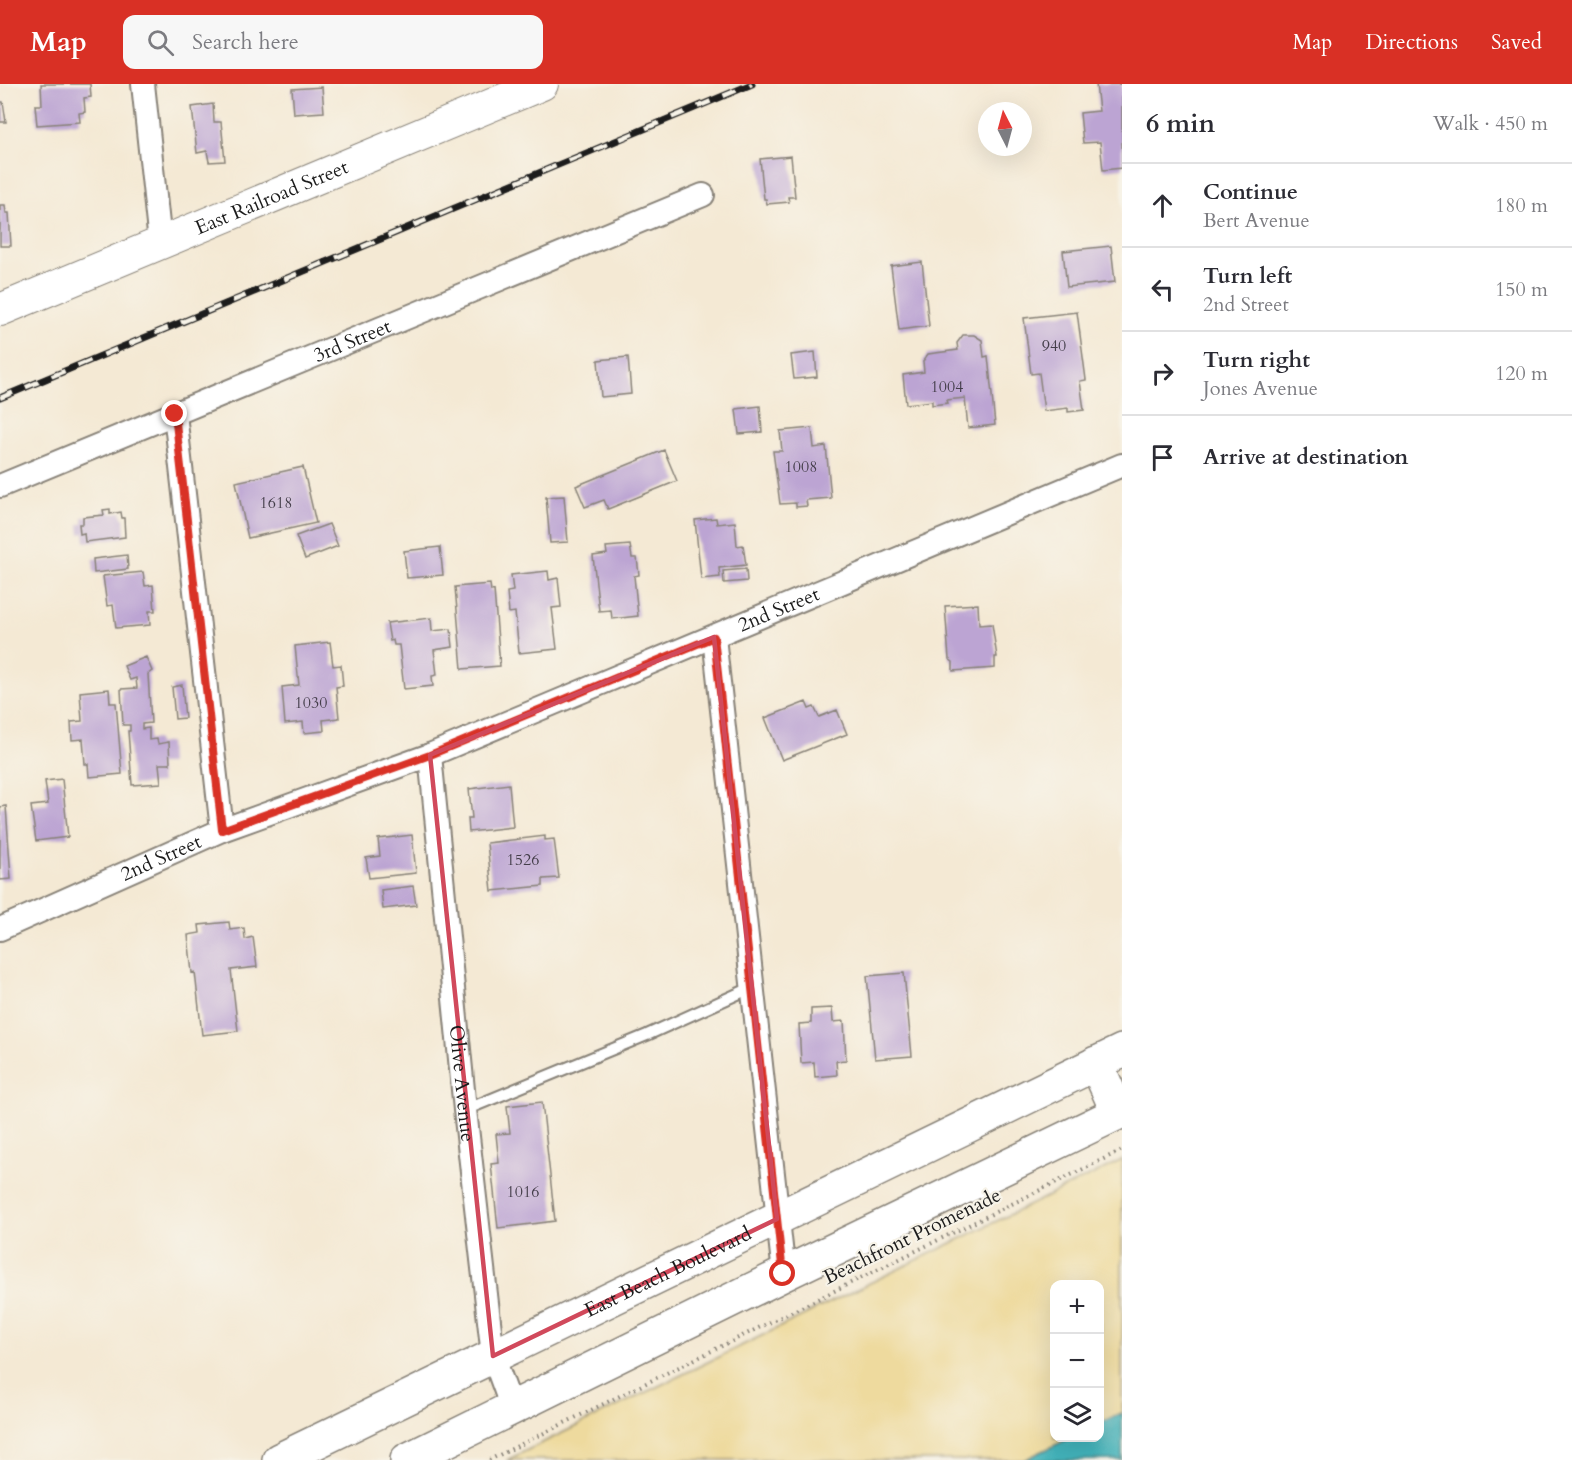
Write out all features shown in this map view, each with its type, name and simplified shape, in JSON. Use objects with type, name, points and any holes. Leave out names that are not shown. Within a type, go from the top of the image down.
[{"type":"main road","name":"East Beach Boulevard","points":[[279,1460],[1109,1057]]},
{"type":"main road","points":[[407,1460],[783,1274],[1120,1112],[1109,1057]]},
{"type":"street","points":[[143,84],[160,243]]},
{"type":"street","name":"East Railroad Street","points":[[0,310],[542,84]]},
{"type":"street","name":"3rd Street","points":[[0,486],[703,195]]},
{"type":"street","points":[[175,414],[222,830]]},
{"type":"street","name":"2nd Street","points":[[0,929],[222,830],[430,755],[1122,465]]},
{"type":"street","points":[[714,637],[783,1274]]},
{"type":"street","name":"Olive Avenue","points":[[430,755],[465,1110],[493,1356],[512,1408]]},
{"type":"lane","points":[[465,1110],[647,1035],[753,987]]},
{"type":"path","name":"Beachfront Promenade","points":[[489,1460],[1122,1150]]},
{"type":"highlighted area","points":[[714,637],[777,1219],[493,1356],[430,755]]},
{"type":"sand","points":[[1122,1160],[1122,1413],[1104,1421],[1104,1280],[1050,1280],[1050,1442],[1062,1442],[1024,1460],[507,1460]]},
{"type":"water","points":[[1122,1413],[1122,1460],[1024,1460],[1062,1442],[1104,1442],[1104,1421]]},
{"type":"building","points":[[41,84],[90,84],[91,97],[84,98],[85,112],[79,113],[80,122],[37,125],[35,105],[42,105]]},
{"type":"building","points":[[1096,84],[1122,84],[1122,168],[1103,170],[1100,142],[1083,143],[1080,113],[1099,111]]},
{"type":"building","points":[[322,87],[324,112],[294,114],[292,89]]},
{"type":"building","points":[[0,102],[3,102],[6,122],[0,122]]},
{"type":"building","points":[[213,104],[214,122],[221,122],[225,161],[209,162],[207,151],[197,153],[192,107]]},
{"type":"building","points":[[791,156],[795,197],[788,197],[789,202],[767,204],[764,199],[760,159]]},
{"type":"building","points":[[0,205],[5,205],[6,213],[9,213],[11,246],[0,246]]},
{"type":"building","points":[[1111,246],[1115,282],[1067,287],[1063,251]]},
{"type":"building","points":[[922,262],[929,326],[899,330],[891,266]]},
{"type":"building","points":[[1077,312],[1086,380],[1080,381],[1084,410],[1068,412],[1068,408],[1044,411],[1039,373],[1031,374],[1024,318]]},
{"type":"building","points":[[963,335],[974,335],[982,340],[984,357],[988,356],[995,425],[968,428],[965,398],[932,405],[932,401],[906,404],[903,375],[924,372],[923,361],[928,354],[958,350],[957,343]]},
{"type":"building","points":[[815,352],[817,377],[794,379],[791,355]]},
{"type":"building","points":[[628,357],[631,394],[601,397],[598,360]]},
{"type":"building","points":[[760,406],[762,432],[739,434],[736,409]]},
{"type":"building","points":[[812,428],[814,448],[826,446],[831,498],[806,500],[807,506],[796,507],[796,503],[780,504],[773,451],[782,451],[780,431]]},
{"type":"building","points":[[664,450],[677,481],[608,509],[604,500],[585,507],[576,486]]},
{"type":"building","points":[[303,467],[316,523],[248,538],[236,482]]},
{"type":"building","points":[[564,496],[568,542],[550,543],[546,497]]},
{"type":"building","points":[[110,509],[110,514],[121,512],[124,518],[125,537],[85,542],[84,533],[80,534],[79,524],[83,524],[83,517],[104,515],[103,510]]},
{"type":"building","points":[[716,518],[717,524],[735,522],[737,546],[743,545],[746,565],[719,568],[720,577],[701,579],[695,520]]},
{"type":"building","points":[[329,524],[338,546],[305,559],[296,536]]},
{"type":"building","points":[[630,545],[632,558],[637,558],[639,575],[634,576],[638,616],[612,619],[611,610],[599,611],[593,556],[607,554],[606,547]]},
{"type":"building","points":[[440,547],[443,575],[407,578],[404,551]]},
{"type":"building","points":[[127,555],[128,569],[94,573],[93,559]]},
{"type":"building","points":[[746,569],[747,581],[724,583],[723,571]]},
{"type":"building","points":[[548,571],[549,580],[558,578],[561,607],[552,608],[557,649],[519,653],[515,612],[509,613],[507,592],[513,591],[511,575]]},
{"type":"building","points":[[143,572],[145,586],[153,585],[155,611],[149,611],[150,625],[116,628],[113,605],[107,606],[103,576]]},
{"type":"building","points":[[490,584],[491,591],[494,590],[500,666],[462,669],[455,587]]},
{"type":"building","points":[[978,604],[979,625],[992,624],[997,657],[995,657],[995,668],[953,671],[953,662],[949,659],[945,606]]},
{"type":"building","points":[[431,618],[432,631],[451,629],[453,647],[434,650],[437,675],[432,676],[433,686],[404,689],[399,645],[394,645],[393,640],[390,641],[387,623]]},
{"type":"building","points":[[330,642],[333,666],[341,665],[343,686],[336,687],[339,718],[323,720],[324,731],[304,733],[303,722],[285,724],[282,687],[299,685],[295,646]]},
{"type":"building","points":[[146,657],[152,671],[148,674],[151,723],[142,724],[142,729],[149,728],[149,740],[157,739],[158,744],[169,742],[170,764],[159,764],[161,783],[132,785],[128,731],[130,731],[130,725],[123,725],[121,689],[137,688],[136,678],[130,680],[124,666]]},
{"type":"building","points":[[182,685],[185,718],[175,719],[172,687]]},
{"type":"building","points":[[109,689],[110,703],[116,703],[122,774],[89,777],[88,764],[85,764],[83,739],[72,740],[71,722],[82,721],[80,692]]},
{"type":"building","points":[[806,702],[809,709],[814,707],[819,717],[837,710],[847,734],[782,760],[765,718]]},
{"type":"building","points":[[62,779],[68,837],[36,841],[31,806],[48,804],[45,781]]},
{"type":"building","points":[[509,784],[513,827],[469,832],[468,818],[472,818],[469,789]]},
{"type":"building","points":[[6,806],[11,879],[0,880],[0,807]]},
{"type":"building","points":[[412,835],[416,873],[369,878],[366,858],[380,856],[378,839]]},
{"type":"building","points":[[545,836],[545,840],[554,839],[559,878],[543,879],[543,886],[492,891],[487,843]]},
{"type":"building","points":[[413,886],[416,905],[383,909],[381,890]]},
{"type":"building","points":[[229,922],[230,930],[244,928],[245,939],[253,937],[257,967],[231,970],[238,1031],[202,1035],[195,972],[192,973],[188,935],[200,933],[199,925]]},
{"type":"building","points":[[904,973],[912,1056],[875,1059],[867,976]]},
{"type":"building","points":[[832,1008],[833,1022],[844,1021],[846,1060],[836,1061],[837,1075],[815,1077],[814,1062],[801,1063],[799,1024],[811,1023],[811,1009]]},
{"type":"building","points":[[542,1102],[555,1221],[498,1228],[491,1164],[499,1163],[496,1134],[510,1133],[507,1106]]},
{"type":"railway","points":[[0,398],[752,84]]},
{"type":"route","points":[[175,414],[222,830],[430,755],[714,637],[783,1274]]}]
